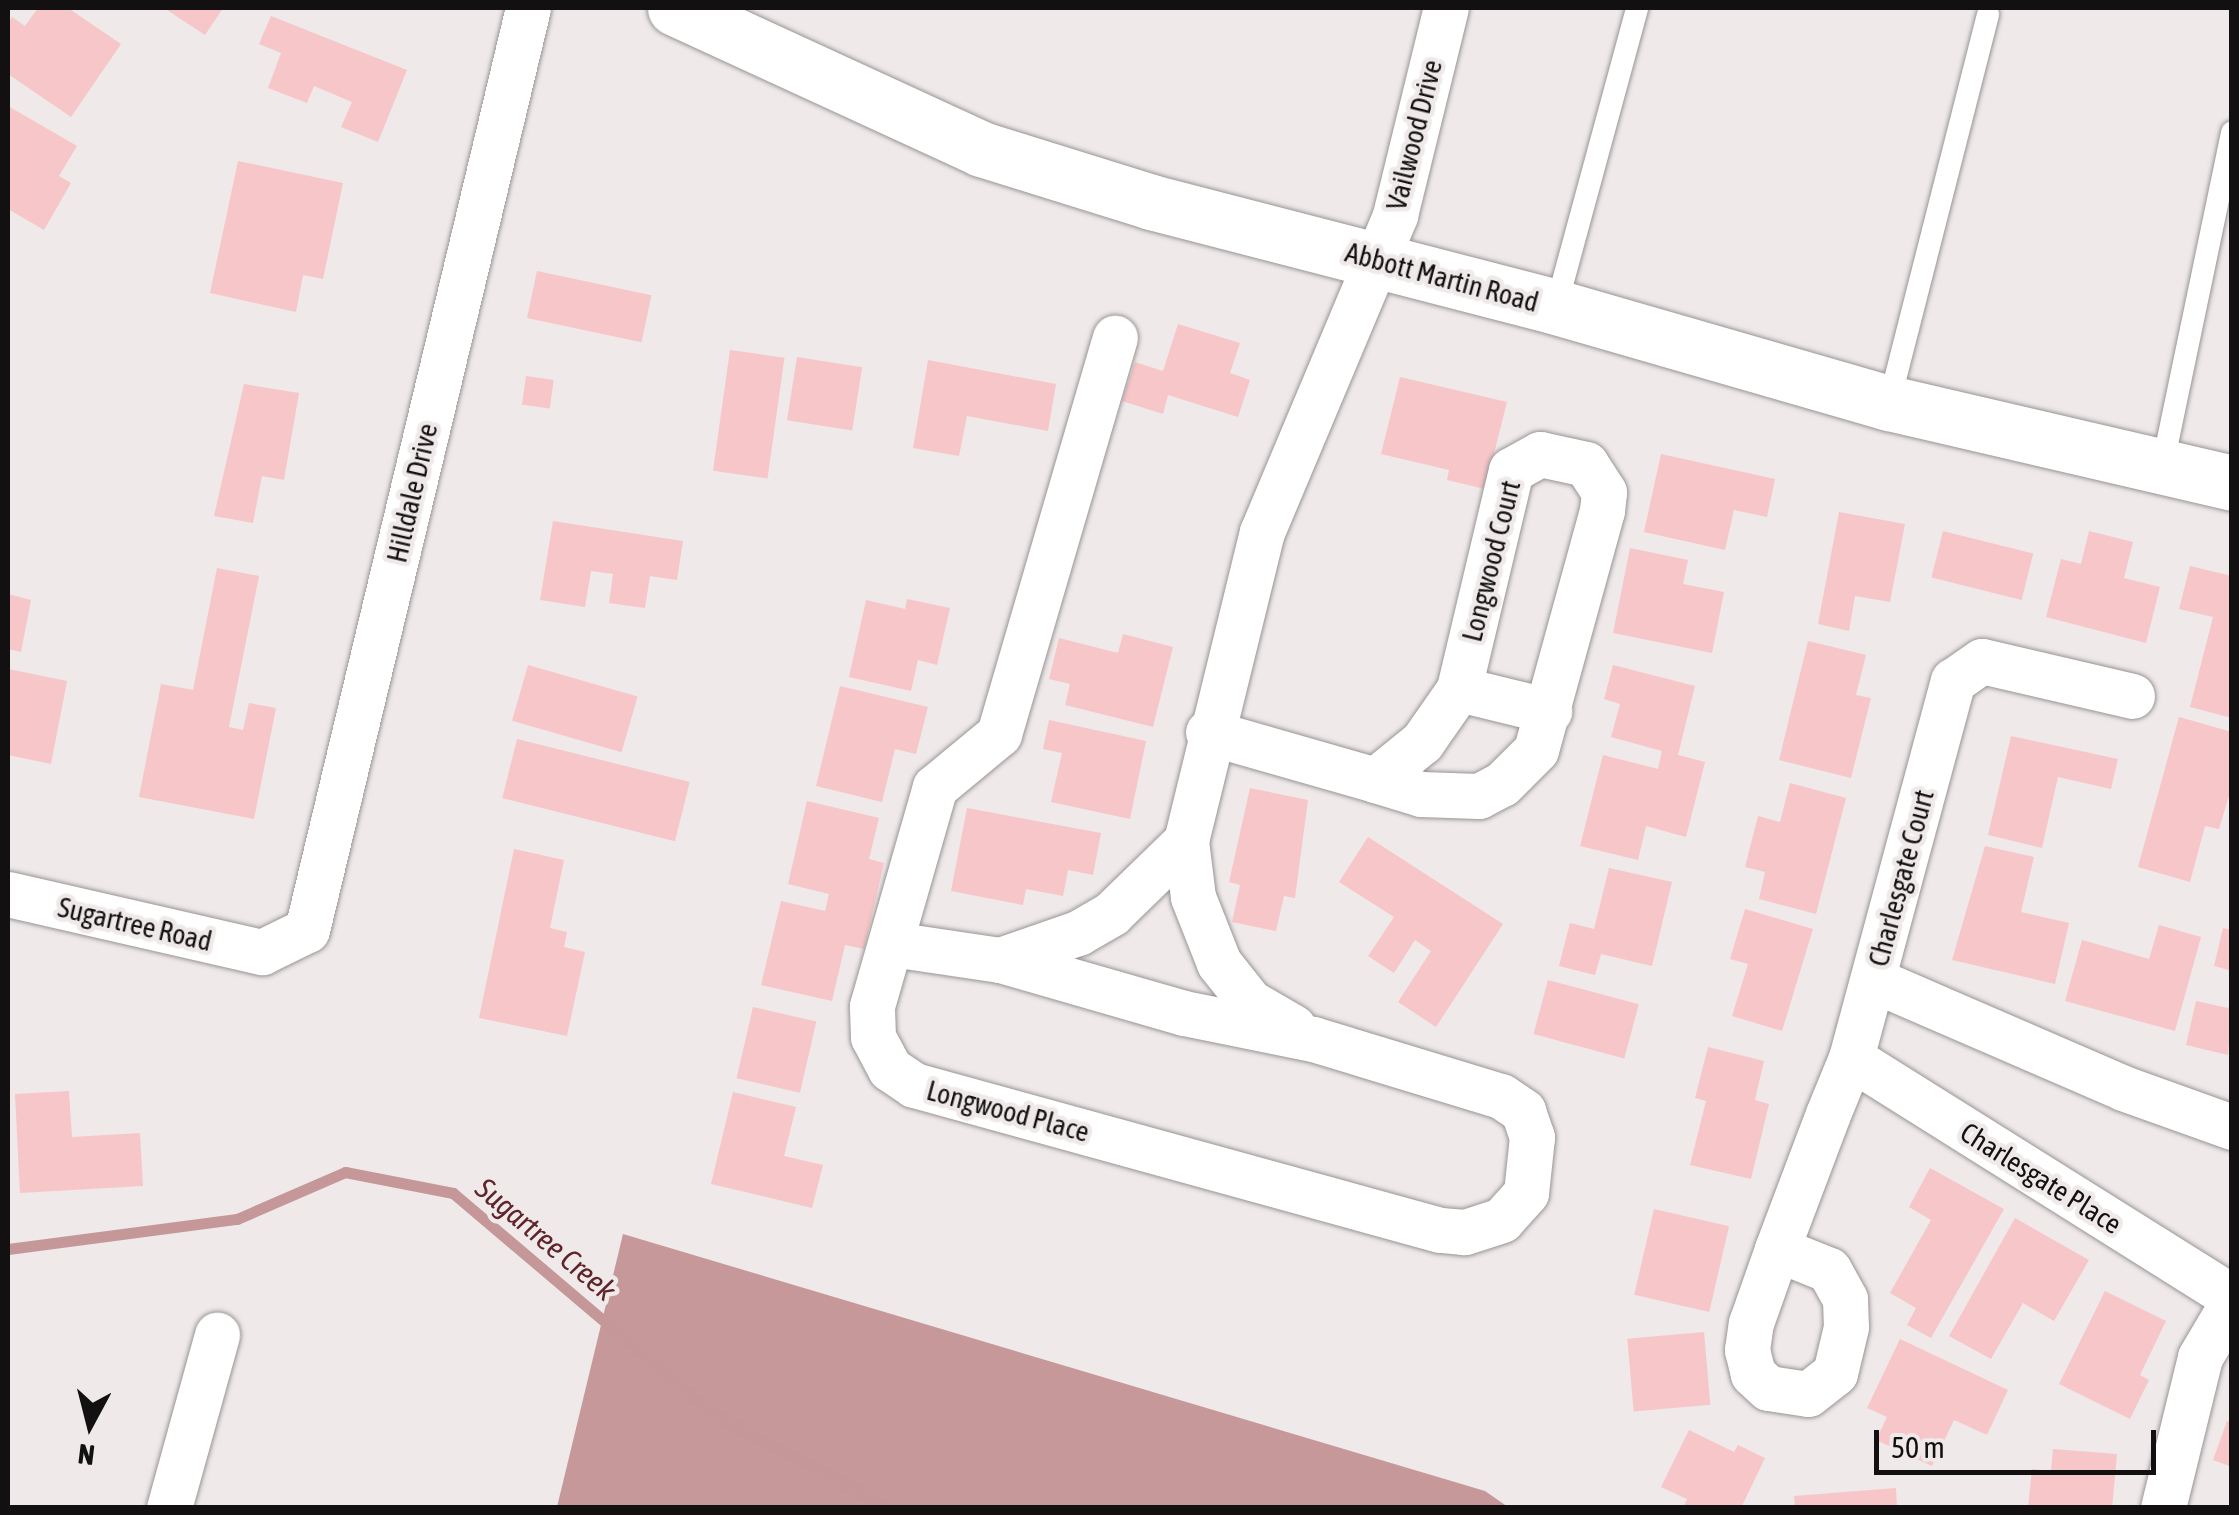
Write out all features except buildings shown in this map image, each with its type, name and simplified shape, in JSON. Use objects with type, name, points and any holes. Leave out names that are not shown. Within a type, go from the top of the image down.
[{"type":"main road","name":"Abbott Martin Road","points":[[675,8],[982,150],[1151,202],[1556,307],[1888,402],[2232,483]]},
{"type":"street","name":"Hilldale Drive","points":[[262,952],[307,930],[528,8]]},
{"type":"street","name":"Vailwood Drive","points":[[1372,259],[1395,215],[1446,8]]},
{"type":"street","name":"Longwood Place","points":[[1313,1039],[1250,1002],[1219,963],[1193,897],[1186,841],[1208,732],[1262,532],[1372,259]]},
{"type":"street","name":"Longwood Place","points":[[892,944],[1000,960],[1166,1008],[1313,1039],[1471,1084],[1523,1111],[1535,1156],[1526,1193],[1513,1210],[1485,1228],[1440,1230],[914,1085],[890,1069],[874,1037],[872,1006],[935,787],[999,734],[1115,338]]},
{"type":"street","name":"Longwood Court","points":[[1208,732],[1421,794],[1480,796],[1523,768],[1549,711],[1604,492],[1586,464],[1568,456],[1540,454],[1511,470],[1459,689],[1422,742],[1374,780]]},
{"type":"street","name":"Charlesgate Court","points":[[1777,1249],[1852,1058],[1953,681],[1982,662],[2132,696]]},
{"type":"street","points":[[1459,689],[1549,711]]},
{"type":"street","points":[[1000,960],[1078,934],[1112,913],[1186,841]]},
{"type":"street","name":"Sugartree Road","points":[[8,894],[262,952]]},
{"type":"street","points":[[1874,980],[2123,1088],[2232,1127]]},
{"type":"street","name":"Charlesgate Place","points":[[1852,1058],[2232,1300]]},
{"type":"street","points":[[2163,1508],[2200,1357],[2232,1300]]},
{"type":"street","points":[[169,1508],[216,1334]]},
{"type":"lane","points":[[1556,307],[1637,8]]},
{"type":"lane","points":[[1888,402],[1988,14]]},
{"type":"lane","points":[[2162,468],[2232,132]]},
{"type":"shaded area","points":[[623,1234],[1485,1491],[1508,1507],[557,1507]]},
{"type":"waterway","name":"Sugartree Creek","points":[[8,1249],[237,1219],[345,1172],[453,1193],[715,1415],[890,1508]]}]
